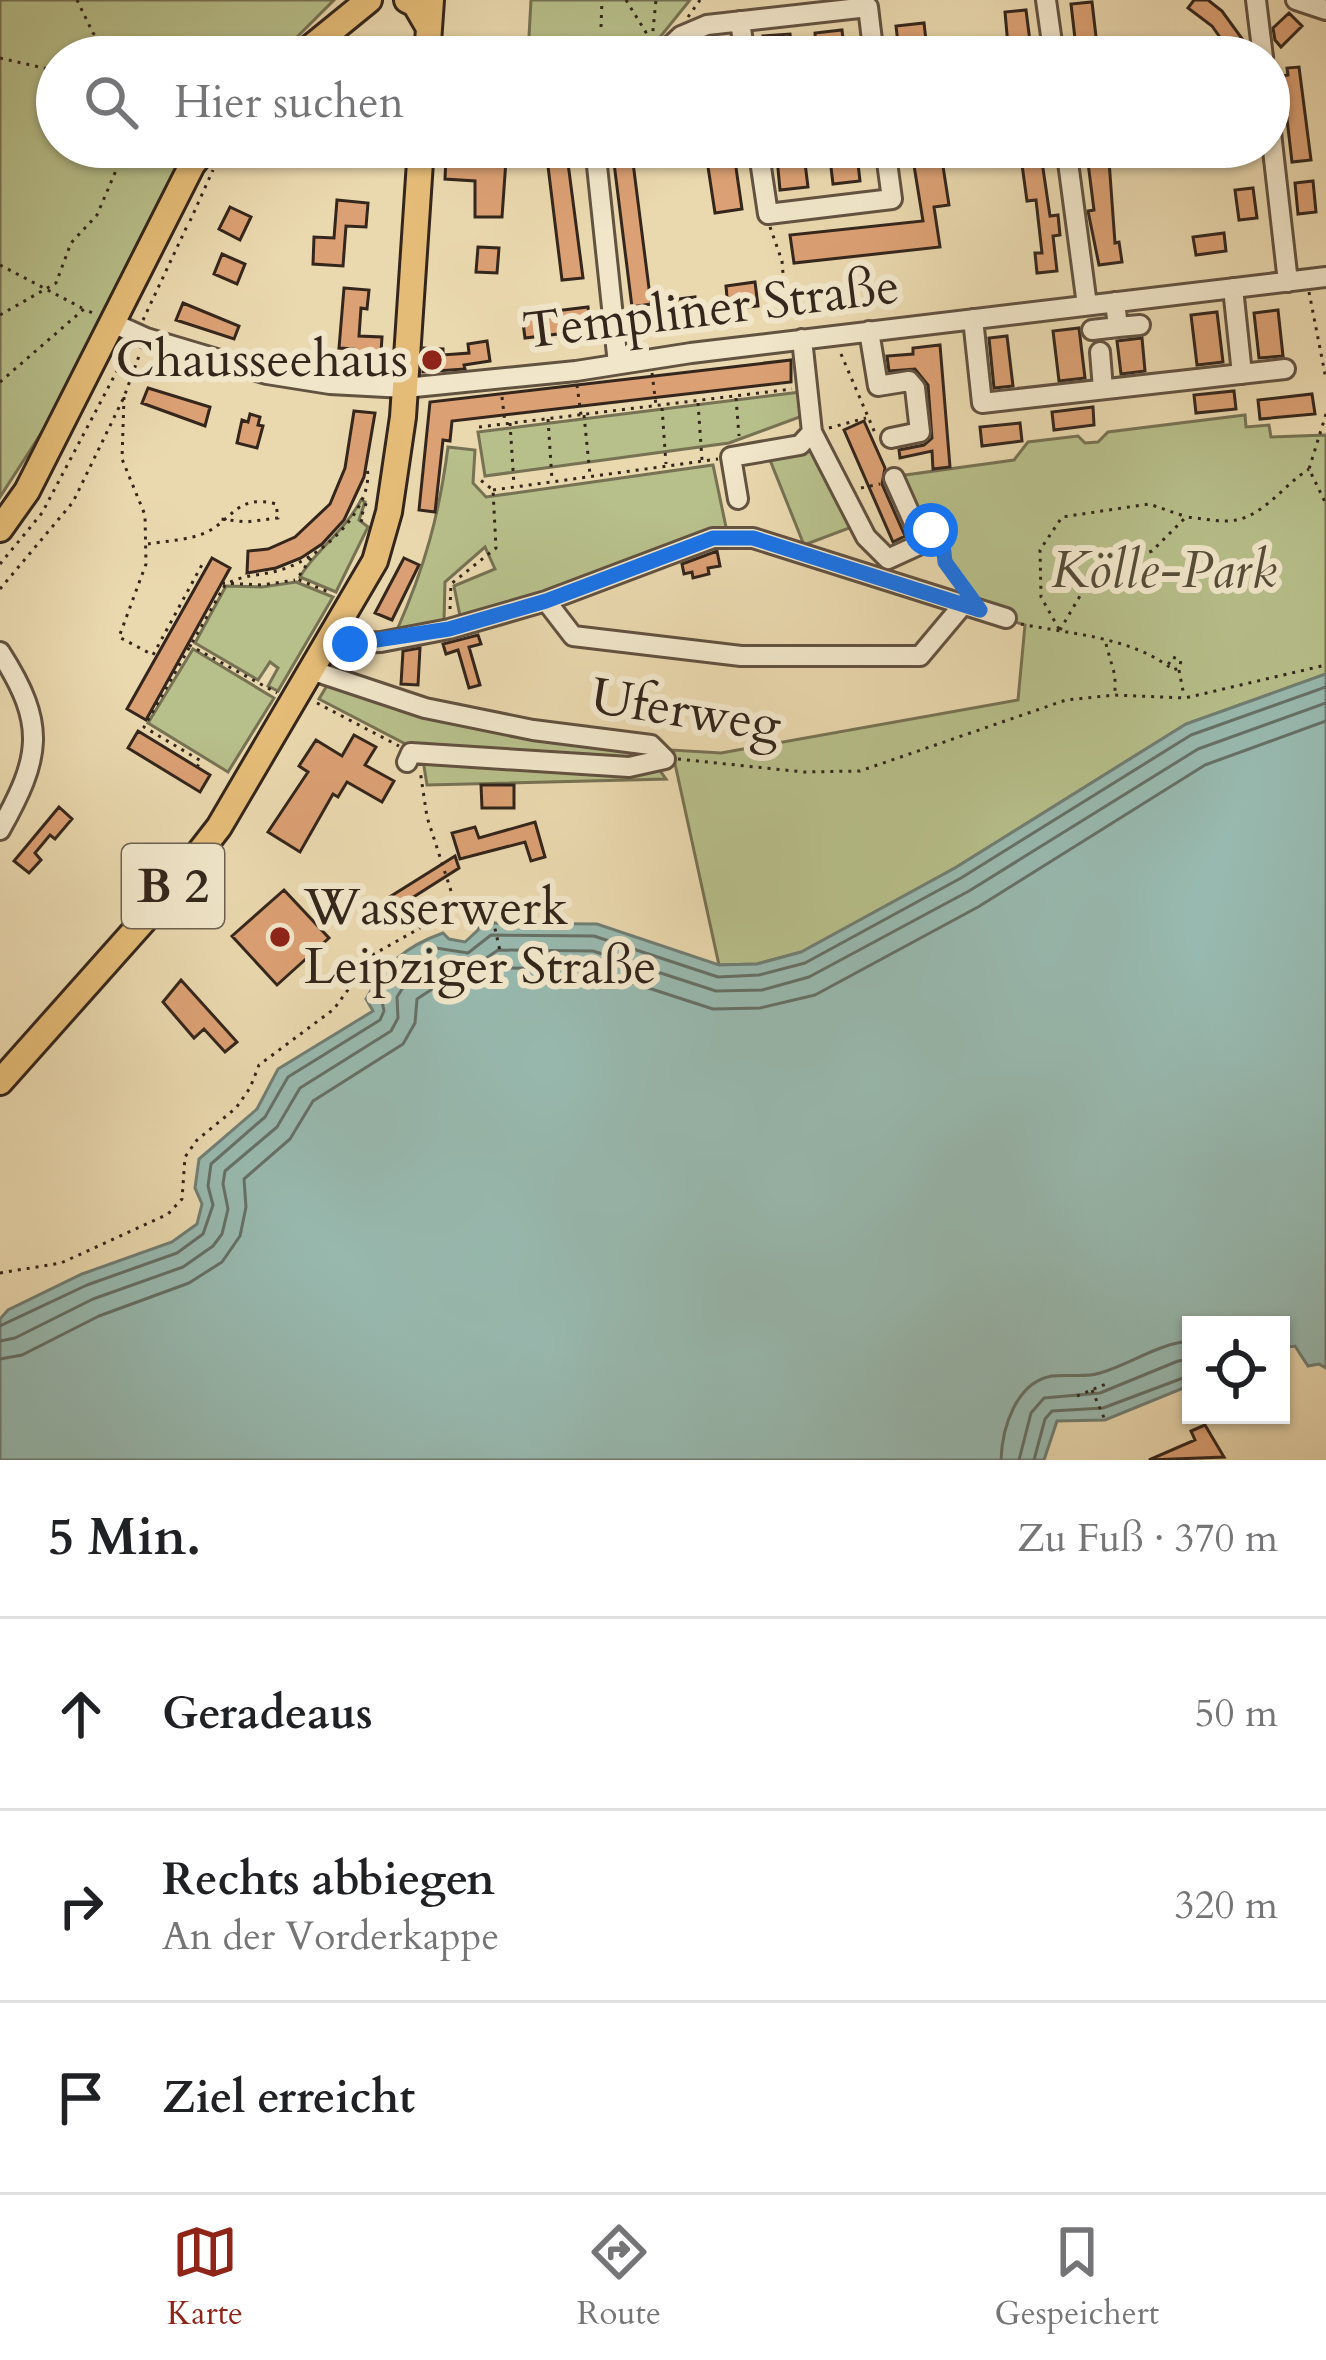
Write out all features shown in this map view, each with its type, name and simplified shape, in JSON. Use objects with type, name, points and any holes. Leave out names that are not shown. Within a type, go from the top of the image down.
[{"type":"main road","points":[[325,36],[369,0]]},
{"type":"main road","points":[[407,0],[415,4],[429,28]]},
{"type":"main road","points":[[428,36],[431,0]]},
{"type":"main road","points":[[0,529],[22,500],[191,168]]},
{"type":"main road","name":"B 2","points":[[0,1082],[163,899],[219,827],[375,561],[398,462],[420,168]]},
{"type":"street","points":[[1046,0],[1051,36]]},
{"type":"street","points":[[1256,0],[1260,36]]},
{"type":"street","points":[[1296,0],[1326,10]]},
{"type":"street","points":[[682,36],[694,29],[740,21],[868,7],[871,36]]},
{"type":"street","points":[[740,21],[742,36]]},
{"type":"street","points":[[598,168],[618,364]]},
{"type":"street","points":[[761,168],[768,214],[892,199],[888,168]]},
{"type":"street","points":[[1069,168],[1087,305]]},
{"type":"street","points":[[1275,168],[1288,282]]},
{"type":"street","name":"Templiner Straße","points":[[113,323],[141,336],[298,380],[405,388],[1326,278]]},
{"type":"street","points":[[1233,288],[1241,374]]},
{"type":"street","points":[[1115,302],[1118,327]]},
{"type":"street","points":[[973,319],[982,403],[1285,369]]},
{"type":"street","points":[[1092,330],[1140,325]]},
{"type":"street","points":[[869,331],[878,386],[909,381],[915,388],[920,432],[884,438]]},
{"type":"street","points":[[802,339],[812,432],[866,538],[888,560],[923,543],[894,478]]},
{"type":"street","points":[[1100,352],[1103,389]]},
{"type":"street","points":[[738,499],[736,456],[800,445],[812,432]]},
{"type":"street","points":[[334,638],[350,644],[381,642],[449,629],[546,601],[713,538],[753,538],[1006,618]]},
{"type":"street","points":[[546,601],[573,636],[741,656],[920,656],[971,608]]},
{"type":"street","points":[[0,652],[15,676],[36,734],[26,784],[0,830]]},
{"type":"street","name":"Uferweg","points":[[314,671],[425,707],[533,730],[651,745],[665,759]]},
{"type":"street","points":[[409,758],[629,767],[665,759]]},
{"type":"path","points":[[76,0],[96,36]]},
{"type":"path","points":[[601,27],[602,0]]},
{"type":"path","points":[[626,0],[648,36]]},
{"type":"path","points":[[652,36],[656,0]]},
{"type":"path","points":[[0,58],[36,66]]},
{"type":"path","points":[[0,315],[56,284],[70,243],[97,215],[117,168]]},
{"type":"path","points":[[768,214],[771,240],[782,261],[786,311]]},
{"type":"path","points":[[0,564],[42,514],[141,336],[188,224]]},
{"type":"path","points":[[0,265],[113,323]]},
{"type":"path","points":[[1311,302],[1326,379]]},
{"type":"path","points":[[0,382],[84,309]]},
{"type":"path","points":[[838,335],[838,348],[867,417],[884,438]]},
{"type":"path","points":[[0,589],[73,502],[124,397],[141,336]]},
{"type":"path","points":[[650,359],[666,466]]},
{"type":"path","points":[[576,371],[590,477]]},
{"type":"path","points":[[499,377],[514,487]]},
{"type":"path","points":[[479,428],[807,388]]},
{"type":"path","points":[[478,478],[493,490],[736,456],[735,396]]},
{"type":"path","points":[[124,397],[122,459],[146,514],[146,564],[119,637],[153,655],[204,561]]},
{"type":"path","points":[[698,401],[702,461]]},
{"type":"path","points":[[1326,414],[1310,470],[1326,504]]},
{"type":"path","points":[[812,432],[867,417]]},
{"type":"path","points":[[548,419],[552,482]]},
{"type":"path","points":[[197,767],[201,760],[144,727],[223,584],[238,576],[280,571],[311,556],[340,532],[361,498],[367,467]]},
{"type":"path","points":[[1060,631],[1041,597],[1040,550],[1062,517],[1148,504],[1186,517],[1233,521],[1256,513],[1287,483],[1310,470]]},
{"type":"path","points":[[842,487],[869,489],[894,478]]},
{"type":"path","points":[[449,629],[451,584],[496,548],[493,490]]},
{"type":"path","points":[[360,520],[367,501],[361,498]]},
{"type":"path","points":[[146,544],[206,532],[232,509],[264,501],[277,504],[278,518],[221,519]]},
{"type":"path","points":[[1060,631],[1094,572],[1152,551],[1186,517]]},
{"type":"path","points":[[931,530],[941,526],[945,562],[971,608]]},
{"type":"path","points":[[297,580],[311,556]]},
{"type":"path","points":[[223,584],[297,580],[353,602]]},
{"type":"path","points":[[1006,618],[1105,640],[1173,670],[1179,668]]},
{"type":"path","points":[[1105,640],[1115,694]]},
{"type":"path","points":[[190,645],[294,703]]},
{"type":"path","points":[[1168,665],[1169,658],[1176,656],[1181,662],[1185,698]]},
{"type":"path","name":"Uferweg","points":[[665,759],[804,772],[860,771],[1066,700],[1115,694],[1185,698],[1326,665]]},
{"type":"path","points":[[0,1273],[61,1263],[168,1214],[182,1199],[185,1157],[197,1140],[236,1108],[260,1065],[334,1009],[374,954],[445,914],[452,894],[427,817],[421,772],[409,758],[329,710]]},
{"type":"path","points":[[491,911],[500,951]]},
{"type":"path","points":[[1077,1396],[1106,1384]]},
{"type":"path","points":[[1092,1390],[1106,1420]]},
{"type":"green space","points":[[0,0],[334,0],[298,36],[36,36],[36,168],[182,168],[51,418],[0,497]]},
{"type":"green space","points":[[531,0],[690,0],[661,36],[529,36]]},
{"type":"green space","points":[[801,392],[805,415],[729,443],[485,476],[478,432]]},
{"type":"green space","name":"Kölle-Park","points":[[1245,415],[1246,427],[1269,425],[1271,437],[1326,435],[1326,674],[1186,724],[955,868],[802,952],[757,964],[719,965],[672,750],[721,753],[1018,700],[1025,625],[980,611],[928,539],[898,476],[1014,460],[1028,442],[1078,436],[1085,443],[1098,442],[1108,432]]},
{"type":"green space","points":[[812,443],[852,527],[804,545],[770,460]]},
{"type":"green space","points":[[448,447],[475,450],[473,483],[486,497],[713,465],[726,527],[460,616],[454,586],[495,569],[485,547],[445,582],[444,621],[397,630],[430,540]]},
{"type":"green space","points":[[361,500],[365,502],[359,520],[368,527],[336,592],[300,577],[347,522]]},
{"type":"green space","points":[[296,582],[333,597],[278,691],[268,686],[278,668],[270,662],[258,680],[195,643],[226,586]]},
{"type":"green space","points":[[193,649],[274,698],[228,772],[148,723]]},
{"type":"green space","points":[[328,684],[643,747],[666,779],[427,785],[423,760],[415,749],[319,699]]},
{"type":"water","points":[[1326,674],[1326,1368],[1308,1366],[1295,1346],[1290,1347],[1290,1316],[1182,1316],[1182,1389],[1105,1420],[1057,1421],[1044,1460],[0,1460],[0,1319],[8,1310],[82,1274],[172,1242],[197,1224],[202,1204],[195,1188],[199,1159],[257,1109],[278,1069],[373,1011],[366,999],[373,987],[397,958],[418,944],[443,933],[465,942],[478,930],[478,923],[597,924],[719,965],[757,964],[801,952],[955,868],[1186,724]]},
{"type":"building","points":[[1194,0],[1208,0],[1240,36],[1219,36],[1188,8]]},
{"type":"building","points":[[1092,2],[1096,36],[1075,36],[1071,4]]},
{"type":"building","points":[[1026,10],[1029,36],[1007,36],[1005,12]]},
{"type":"building","points":[[1289,13],[1302,26],[1290,38],[1274,36],[1273,28]]},
{"type":"building","points":[[924,23],[926,36],[897,36],[896,26]]},
{"type":"building","points":[[842,30],[843,36],[815,36]]},
{"type":"building","points":[[1299,67],[1311,160],[1292,162],[1290,68]]},
{"type":"building","points":[[445,168],[505,168],[502,217],[475,217],[475,181],[445,179]]},
{"type":"building","points":[[548,168],[569,168],[583,278],[562,280]]},
{"type":"building","points":[[615,168],[634,168],[651,304],[632,307]]},
{"type":"building","points":[[708,168],[736,168],[742,209],[715,213]]},
{"type":"building","points":[[778,168],[806,168],[808,187],[780,190]]},
{"type":"building","points":[[831,168],[858,168],[860,181],[833,184]]},
{"type":"building","points":[[914,168],[943,168],[949,205],[934,207],[940,247],[794,263],[790,235],[923,221]]},
{"type":"building","points":[[1022,168],[1043,168],[1050,216],[1058,215],[1060,235],[1053,236],[1057,271],[1037,273],[1035,253],[1042,253],[1036,200],[1027,201]]},
{"type":"building","points":[[1089,168],[1110,168],[1115,243],[1119,242],[1122,262],[1099,265],[1088,211],[1094,210]]},
{"type":"building","points":[[1313,181],[1316,212],[1298,214],[1295,183]]},
{"type":"building","points":[[1253,188],[1257,218],[1239,220],[1235,190]]},
{"type":"building","points":[[337,200],[368,203],[366,227],[346,226],[343,266],[313,264],[314,237],[334,238]]},
{"type":"building","points":[[230,207],[251,217],[240,240],[219,229]]},
{"type":"building","points":[[1224,233],[1226,251],[1196,255],[1193,237]]},
{"type":"building","points":[[478,247],[499,248],[497,273],[476,272]]},
{"type":"building","points":[[222,254],[245,264],[237,284],[214,274]]},
{"type":"building","points":[[755,282],[758,306],[728,309],[726,286]]},
{"type":"building","points":[[344,288],[369,290],[367,309],[361,308],[359,336],[382,337],[380,368],[353,367],[353,349],[339,348]]},
{"type":"building","points":[[695,297],[697,316],[664,319],[662,301]]},
{"type":"building","points":[[183,303],[239,326],[234,339],[176,320]]},
{"type":"building","points":[[588,307],[591,330],[525,338],[522,315]]},
{"type":"building","points":[[1278,310],[1283,356],[1259,358],[1254,313]]},
{"type":"building","points":[[1217,312],[1223,362],[1197,365],[1191,315]]},
{"type":"building","points":[[1079,328],[1085,378],[1059,381],[1053,331]]},
{"type":"building","points":[[1007,336],[1013,386],[994,388],[989,338]]},
{"type":"building","points":[[1142,338],[1145,371],[1121,374],[1117,341]]},
{"type":"building","points":[[487,341],[490,361],[464,365],[465,369],[423,372],[424,348],[443,349],[443,355],[469,353],[468,344]]},
{"type":"building","points":[[940,345],[950,467],[933,469],[932,451],[900,458],[899,450],[924,445],[932,438],[928,385],[915,369],[889,371],[887,356]]},
{"type":"building","points":[[791,360],[791,382],[452,421],[450,441],[443,440],[435,512],[419,510],[430,402]]},
{"type":"building","points":[[148,388],[210,407],[205,426],[142,403]]},
{"type":"building","points":[[1234,391],[1236,409],[1196,413],[1194,395]]},
{"type":"building","points":[[1312,394],[1315,414],[1260,419],[1258,400]]},
{"type":"building","points":[[1093,407],[1094,425],[1054,430],[1052,412]]},
{"type":"building","points":[[354,411],[375,413],[364,477],[344,520],[301,558],[247,573],[248,551],[268,549],[295,537],[330,504],[345,468]]},
{"type":"building","points":[[250,414],[260,417],[258,425],[263,426],[257,448],[237,443],[242,420],[248,422]]},
{"type":"building","points":[[864,421],[885,468],[882,484],[905,536],[893,542],[844,430]]},
{"type":"building","points":[[1020,423],[1022,441],[982,446],[980,427]]},
{"type":"building","points":[[717,551],[720,566],[708,568],[709,574],[693,578],[692,572],[684,574],[682,564]]},
{"type":"building","points":[[212,558],[230,568],[146,720],[127,709]]},
{"type":"building","points":[[404,558],[419,565],[392,620],[375,613]]},
{"type":"building","points":[[478,635],[481,644],[469,647],[480,685],[469,688],[458,650],[446,654],[443,644]]},
{"type":"building","points":[[420,648],[418,685],[401,684],[403,651]]},
{"type":"building","points":[[138,731],[210,775],[200,792],[128,748]]},
{"type":"building","points":[[354,735],[376,747],[365,765],[394,781],[382,802],[347,782],[338,797],[333,794],[300,852],[268,832],[308,772],[299,766],[316,740],[342,756]]},
{"type":"building","points":[[481,785],[514,785],[514,808],[482,808]]},
{"type":"building","points":[[59,807],[72,819],[35,853],[41,860],[29,873],[14,861]]},
{"type":"building","points":[[535,822],[545,857],[531,861],[525,842],[460,859],[452,833],[475,827],[479,838]]},
{"type":"building","points":[[455,856],[459,868],[371,924],[364,913]]},
{"type":"building","name":"Wasserwerk Leipziger Straße","points":[[284,890],[329,938],[277,985],[232,936]]},
{"type":"building","points":[[181,980],[237,1042],[225,1052],[204,1029],[194,1038],[163,1002]]},
{"type":"building","points":[[1205,1425],[1224,1457],[1149,1460],[1195,1440],[1191,1431]]},
{"type":"place","name":"Chausseehaus","points":[[432,360]]},
{"type":"place","name":"Wasserwerk Leipziger Straße","points":[[280,937]]},
{"type":"route","points":[[350,644],[449,629],[546,601],[713,538],[753,538],[980,610],[945,562],[941,526],[931,530]]}]
